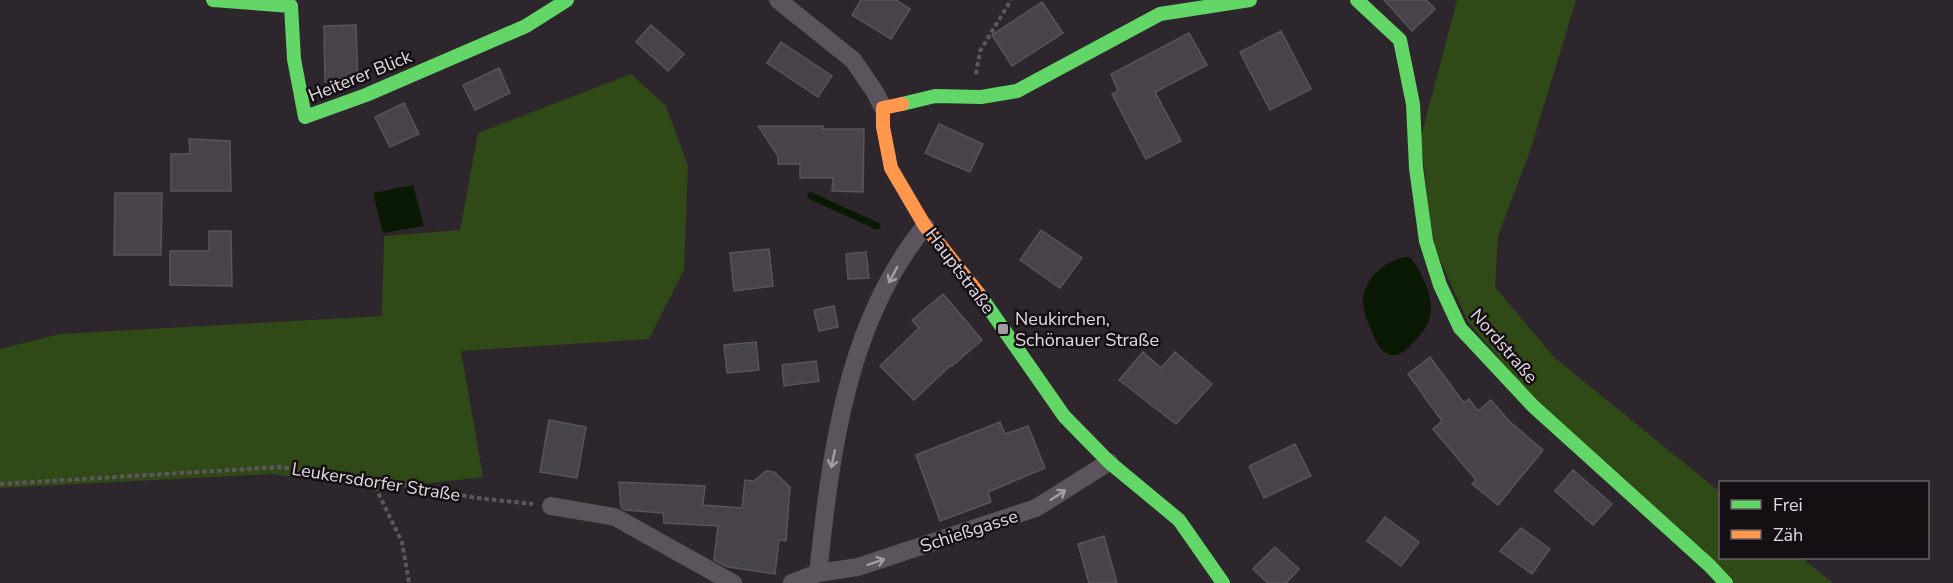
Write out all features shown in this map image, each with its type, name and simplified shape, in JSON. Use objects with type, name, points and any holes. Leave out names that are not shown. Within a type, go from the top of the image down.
[{"type":"street","name":"Heiterer Blick","points":[[213,0],[291,6],[294,59],[305,117],[366,95],[526,26],[567,0]]},
{"type":"street","name":"Hauptstraße","points":[[778,0],[853,60],[883,108],[883,127],[891,168],[925,226],[970,282],[1064,416],[1109,462],[1179,520],[1223,583]]},
{"type":"street","points":[[883,108],[935,96],[972,97],[1017,91],[1160,14],[1250,0]]},
{"type":"street","name":"Nordstraße","points":[[1357,0],[1400,40],[1413,104],[1416,168],[1426,241],[1440,285],[1460,328],[1533,406],[1726,583]]},
{"type":"street","points":[[792,583],[818,573],[829,476],[850,378],[874,310],[906,250],[925,226]]},
{"type":"street","name":"Schießgasse","points":[[818,573],[858,567],[1036,508],[1109,462]]},
{"type":"street","points":[[551,506],[615,517],[733,583]]},
{"type":"path","points":[[972,97],[980,51],[1011,0]]},
{"type":"path","name":"Leukersdorfer Straße","points":[[0,483],[280,467],[372,479],[477,498],[551,506]]},
{"type":"path","points":[[372,479],[402,542],[409,583]]},
{"type":"green space","points":[[1457,0],[1576,0],[1530,151],[1498,236],[1495,287],[1554,357],[1719,491],[1719,559],[1803,559],[1833,583],[1733,583],[1538,404],[1468,322],[1432,242],[1421,137]]},
{"type":"green space","points":[[631,74],[666,106],[688,166],[684,270],[649,339],[461,351],[483,477],[377,489],[273,474],[0,488],[0,349],[60,334],[382,316],[384,236],[460,230],[478,133]]},
{"type":"shaded area","points":[[413,185],[424,226],[383,233],[373,193]]},
{"type":"shaded area","points":[[1405,257],[1411,258],[1424,280],[1430,297],[1430,315],[1426,326],[1408,348],[1393,355],[1388,354],[1376,342],[1366,317],[1363,301],[1371,278],[1390,262]]},
{"type":"building","points":[[861,0],[896,0],[910,9],[891,39],[852,15]]},
{"type":"building","points":[[1384,0],[1426,0],[1435,9],[1412,31]]},
{"type":"building","points":[[1042,2],[1063,33],[1012,66],[992,35]]},
{"type":"building","points":[[356,25],[358,81],[325,82],[324,26]]},
{"type":"building","points":[[651,25],[684,54],[668,71],[636,42]]},
{"type":"building","points":[[1281,31],[1311,89],[1270,110],[1240,52]]},
{"type":"building","points":[[1189,33],[1207,65],[1155,92],[1181,141],[1146,159],[1112,94],[1118,91],[1111,74]]},
{"type":"building","points":[[781,42],[832,76],[818,97],[767,63]]},
{"type":"building","points":[[499,68],[510,93],[475,110],[463,85]]},
{"type":"building","points":[[404,103],[419,134],[390,147],[375,117]]},
{"type":"building","points":[[939,124],[983,144],[970,172],[925,153]]},
{"type":"building","points":[[758,126],[823,126],[823,129],[864,129],[863,192],[832,191],[833,178],[800,178],[800,164],[778,164],[778,156]]},
{"type":"building","points":[[189,139],[230,141],[231,191],[171,191],[171,154],[190,154]]},
{"type":"building","points":[[115,193],[162,193],[161,255],[114,255]]},
{"type":"building","points":[[1041,230],[1082,258],[1060,288],[1020,260]]},
{"type":"building","points":[[209,231],[231,231],[232,286],[170,285],[170,251],[209,251]]},
{"type":"building","points":[[769,249],[773,286],[734,291],[730,253]]},
{"type":"building","points":[[866,252],[869,278],[848,279],[846,254]]},
{"type":"building","points":[[943,294],[982,340],[914,400],[880,366],[919,328],[912,320]]},
{"type":"building","points":[[834,306],[838,327],[819,331],[814,310]]},
{"type":"building","points":[[756,342],[759,370],[727,373],[724,345]]},
{"type":"building","points":[[1143,352],[1161,368],[1175,352],[1212,384],[1176,424],[1119,380]]},
{"type":"building","points":[[1430,357],[1464,403],[1469,399],[1478,411],[1491,400],[1510,422],[1543,450],[1498,505],[1472,484],[1476,480],[1433,429],[1442,421],[1408,374]]},
{"type":"building","points":[[816,361],[819,381],[784,386],[782,365]]},
{"type":"building","points":[[549,420],[586,427],[577,478],[540,472]]},
{"type":"building","points":[[1000,422],[1005,434],[1028,426],[1045,468],[988,492],[991,502],[940,521],[916,455]]},
{"type":"building","points":[[1295,444],[1311,476],[1264,498],[1249,466]]},
{"type":"building","points":[[1573,470],[1612,504],[1593,525],[1555,491]]},
{"type":"building","points":[[766,471],[774,472],[790,487],[786,541],[779,540],[775,574],[728,567],[714,560],[718,526],[664,523],[663,513],[625,510],[621,507],[619,482],[705,486],[703,505],[742,508],[745,480],[754,481]]},
{"type":"building","points":[[1385,517],[1419,542],[1401,566],[1367,541]]},
{"type":"building","points":[[1521,528],[1550,549],[1532,574],[1500,551]]},
{"type":"building","points":[[1104,536],[1117,583],[1089,583],[1078,544]]},
{"type":"building","points":[[1275,547],[1299,569],[1286,583],[1268,583],[1253,569]]},
{"type":"waterway","points":[[811,196],[877,226]]},
{"type":"traffic: fast","points":[[213,0],[291,6],[294,59],[305,117],[366,95],[526,26],[567,0]]},
{"type":"traffic: fast","points":[[902,104],[935,96],[981,97],[1017,91],[1160,14],[1250,0]]},
{"type":"traffic: fast","points":[[1357,0],[1400,40],[1413,104],[1416,168],[1426,241],[1440,285],[1460,328],[1533,406],[1726,583]]},
{"type":"traffic: fast","points":[[979,294],[1064,416],[1109,462],[1179,520],[1223,583]]},
{"type":"traffic: slow","points":[[902,104],[883,108],[883,127],[891,168],[925,226],[979,294]]},
{"type":"place","name":"Neukirchen, Schönauer Straße","points":[[1003,329]]}]
